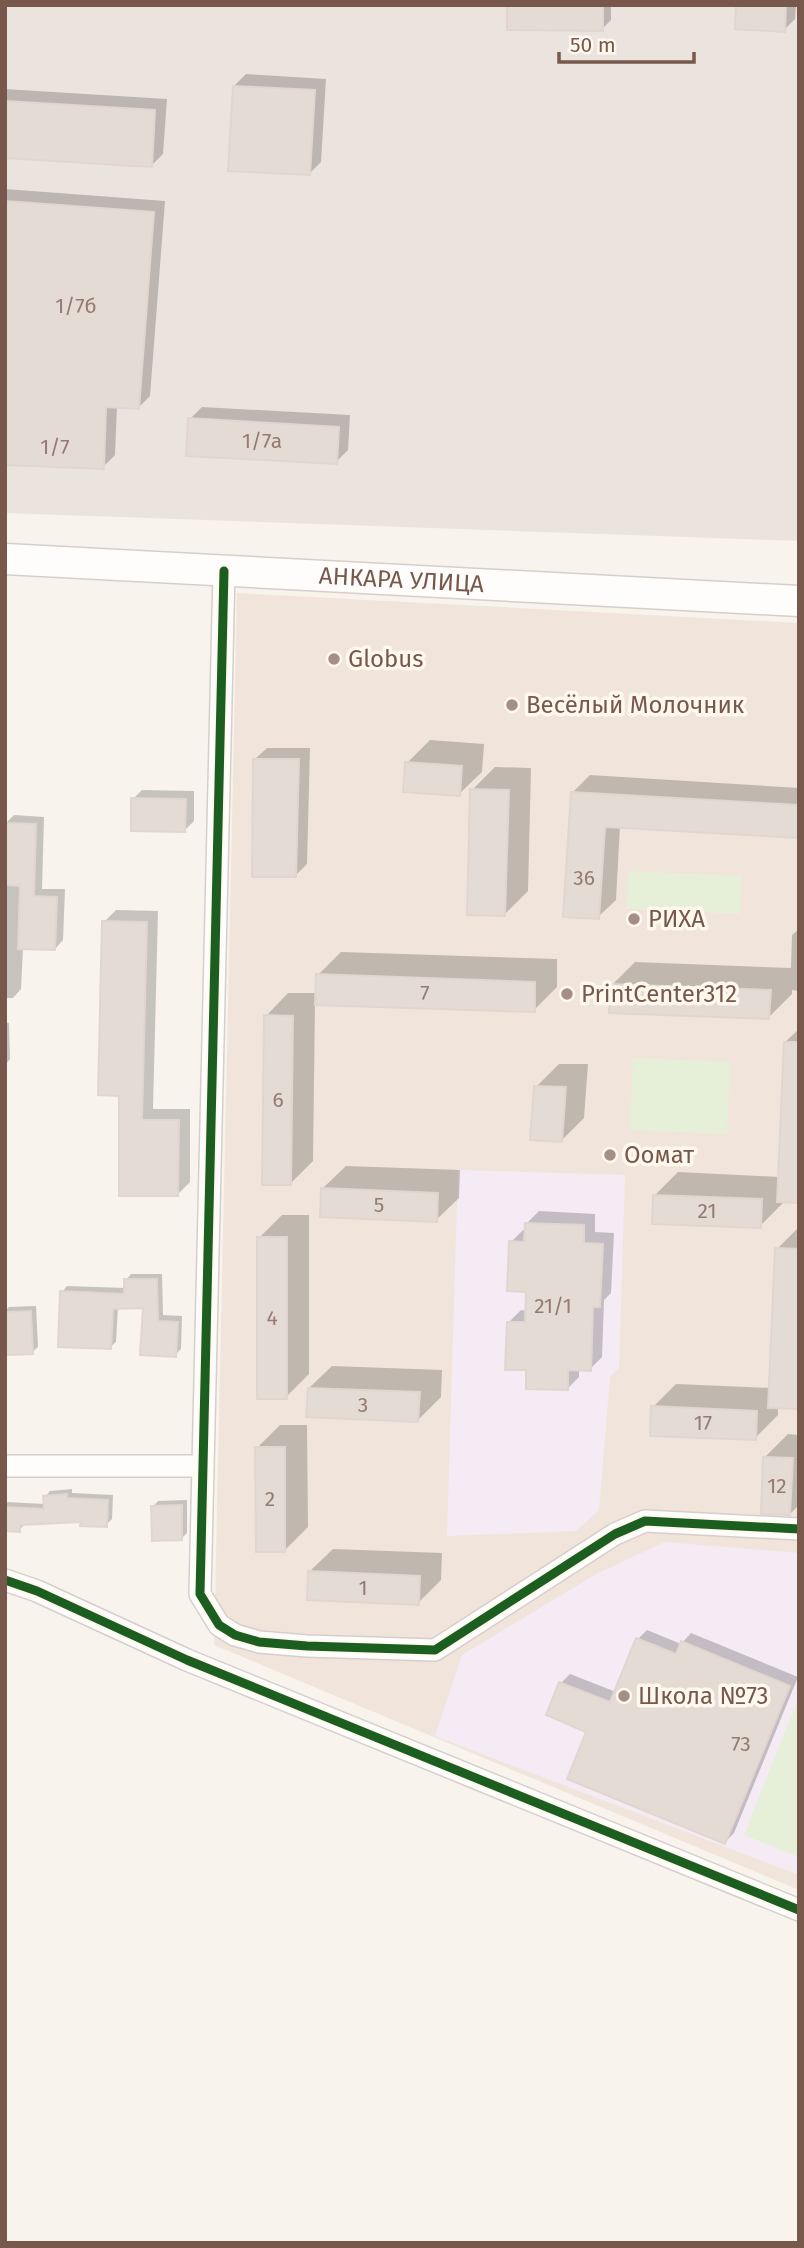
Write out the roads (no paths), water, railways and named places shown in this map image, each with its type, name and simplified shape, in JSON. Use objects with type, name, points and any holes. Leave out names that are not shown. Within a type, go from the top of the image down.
[{"type":"main road","name":"АНКАРА УЛИЦА","points":[[5,559],[799,601]]},
{"type":"street","points":[[224,571],[200,1594],[219,1625],[235,1635],[259,1642],[435,1650],[615,1534],[645,1521],[799,1529]]},
{"type":"street","points":[[5,1466],[203,1465]]},
{"type":"street","points":[[5,1580],[37,1591],[187,1660],[799,1910]]},
{"type":"place","name":"Globus","points":[[334,659]]},
{"type":"place","name":"Весёлый Молочник","points":[[512,705]]},
{"type":"place","name":"РИХА","points":[[634,919]]},
{"type":"place","name":"PrintCenter312","points":[[567,994]]},
{"type":"place","name":"Оомат","points":[[610,1155]]},
{"type":"place","name":"Школа №73","points":[[624,1696]]}]
